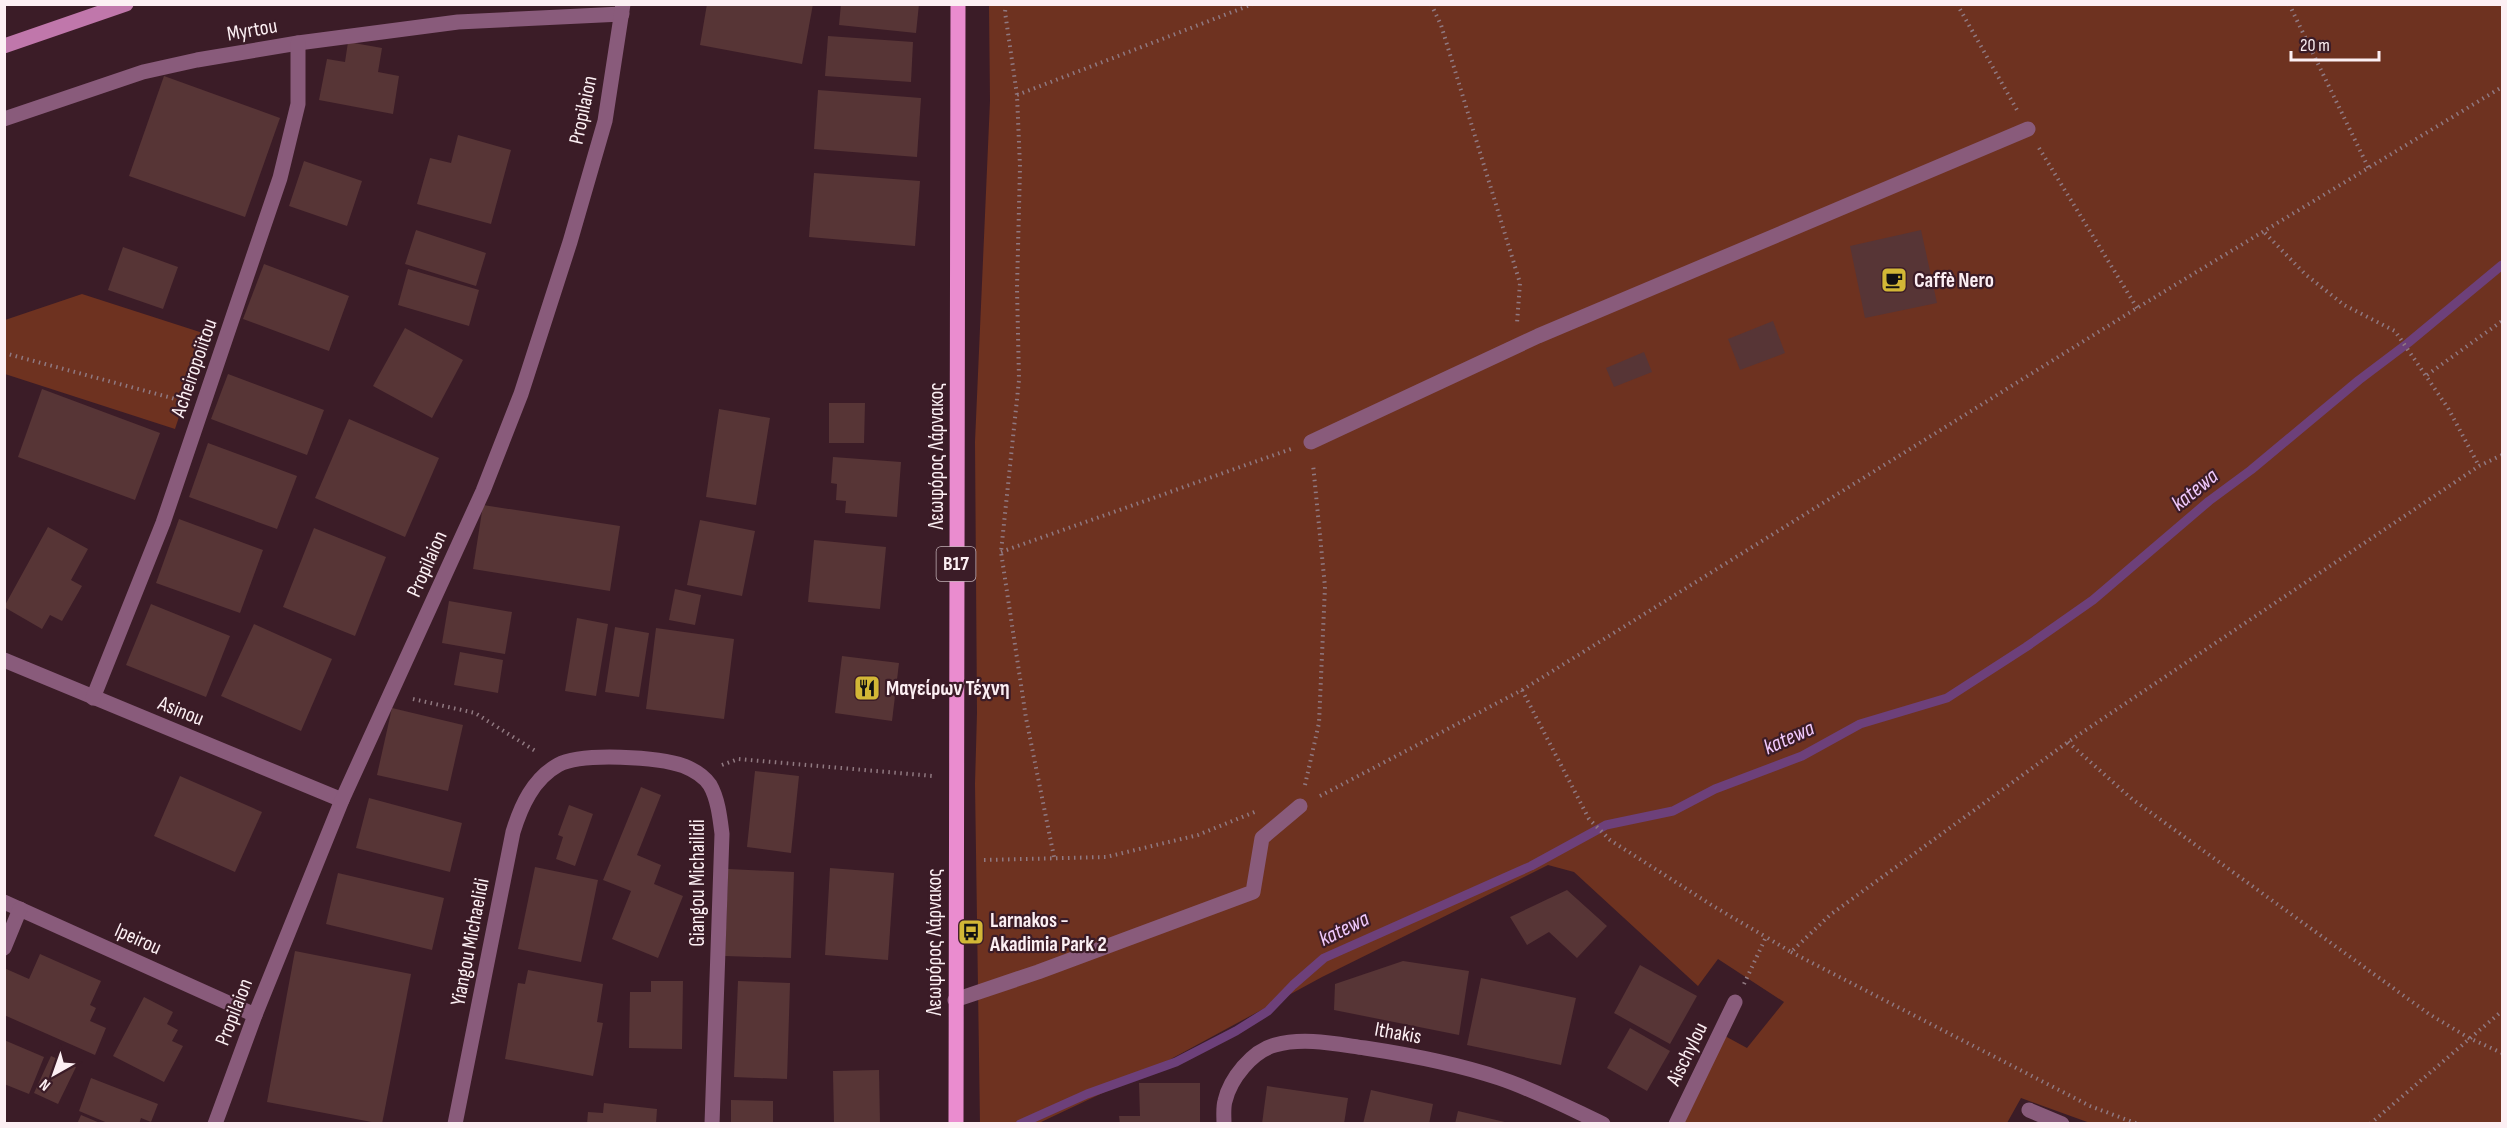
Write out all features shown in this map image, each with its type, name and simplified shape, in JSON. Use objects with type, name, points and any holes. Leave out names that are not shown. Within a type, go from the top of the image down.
[{"type":"main road","name":"Λεωφόρος Λάρνακος","points":[[956,1124],[958,4]]},
{"type":"street","points":[[4,46],[126,4]]},
{"type":"street","name":"Myrtou","points":[[4,119],[143,72],[197,60],[298,43],[458,22],[622,9]]},
{"type":"street","name":"Propilaion","points":[[215,1124],[255,1015],[342,800],[483,491],[521,394],[570,242],[605,121],[622,9]]},
{"type":"street","name":"Acheiropoiitou","points":[[93,698],[163,522],[280,178],[294,125],[299,83],[298,43]]},
{"type":"street","points":[[1311,442],[1515,346],[2028,129]]},
{"type":"street","name":"Asinou","points":[[4,660],[342,800]]},
{"type":"street","points":[[558,765],[593,756],[671,762],[700,774]]},
{"type":"street","name":"Yiangou Michaelidi","points":[[456,1124],[513,832],[520,810],[529,793],[544,776],[558,765]]},
{"type":"street","name":"Giangou Michailidi","points":[[700,774],[710,785],[715,798],[722,834],[712,1124]]},
{"type":"street","points":[[955,1000],[1038,972],[1253,892],[1262,838],[1300,806]]},
{"type":"street","name":"Ipeirou","points":[[4,902],[255,1015]]},
{"type":"street","points":[[4,948],[20,909]]},
{"type":"street","name":"Aischylou","points":[[1676,1124],[1735,1002]]},
{"type":"street","name":"Ithakis","points":[[1224,1124],[1224,1102],[1230,1086],[1241,1069],[1265,1049],[1274,1045],[1299,1042],[1329,1043],[1454,1064],[1501,1078],[1604,1124]]},
{"type":"street","points":[[2029,1110],[2061,1124]]},
{"type":"path","points":[[1006,4],[1005,12],[1017,94],[1020,167],[1017,288],[1019,380],[1001,552],[1026,718],[1053,857]]},
{"type":"path","points":[[1017,94],[1253,4]]},
{"type":"path","points":[[1431,4],[1441,25],[1520,283],[1515,346]]},
{"type":"path","points":[[1957,4],[2028,129],[2138,308]]},
{"type":"path","points":[[2289,4],[2369,168]]},
{"type":"path","points":[[1300,806],[1522,690],[2138,308],[2265,233],[2502,87]]},
{"type":"path","points":[[2265,233],[2305,274],[2344,305],[2395,331],[2416,358],[2448,408],[2479,466]]},
{"type":"path","points":[[2427,375],[2502,321]]},
{"type":"path","points":[[4,353],[204,406]]},
{"type":"path","points":[[1001,552],[1311,442],[1325,587],[1319,723],[1300,806]]},
{"type":"path","points":[[1791,952],[1830,915],[2068,742],[2479,466],[2502,455]]},
{"type":"path","points":[[1522,690],[1589,819],[1610,840],[1713,906],[1791,952],[2090,1106],[2138,1124]]},
{"type":"path","points":[[390,694],[475,713],[558,765]]},
{"type":"path","points":[[2068,742],[2132,800],[2429,1014],[2469,1038],[2502,1053]]},
{"type":"path","points":[[700,774],[738,759],[933,777]]},
{"type":"path","points":[[984,860],[1106,857],[1198,835],[1259,810]]},
{"type":"path","points":[[1735,1002],[1766,937]]},
{"type":"path","points":[[2370,1124],[2502,1011]]},
{"type":"shaded area","points":[[989,5],[2502,5],[2502,1123],[2090,1123],[2021,1098],[2007,1123],[1680,1123],[1725,1036],[1747,1048],[1784,1002],[1718,959],[1698,986],[1574,872],[1548,865],[1322,977],[1147,1072],[1039,1123],[980,1124],[975,784],[977,713],[975,442],[990,101]]},
{"type":"shaded area","points":[[82,294],[206,334],[175,429],[5,374],[5,320]]},
{"type":"building","points":[[707,4],[813,4],[802,64],[700,45]]},
{"type":"building","points":[[841,4],[919,4],[916,33],[839,25]]},
{"type":"building","points":[[828,36],[913,42],[911,82],[825,76]]},
{"type":"building","points":[[348,42],[382,48],[378,72],[399,76],[393,114],[319,100],[327,59],[345,62]]},
{"type":"building","points":[[164,76],[280,118],[245,217],[129,176]]},
{"type":"building","points":[[818,90],[921,98],[917,157],[814,149]]},
{"type":"building","points":[[458,135],[511,150],[491,224],[417,204],[430,158],[451,163]]},
{"type":"building","points":[[304,161],[362,181],[347,226],[289,206]]},
{"type":"building","points":[[814,173],[920,181],[915,246],[809,237]]},
{"type":"building","points":[[416,230],[486,253],[476,286],[405,264]]},
{"type":"building","name":"Caffè Nero","points":[[1921,230],[1937,303],[1865,318],[1850,246]]},
{"type":"building","points":[[123,247],[178,267],[163,309],[108,290]]},
{"type":"building","points":[[264,264],[349,296],[329,351],[243,319]]},
{"type":"building","points":[[408,269],[479,290],[469,326],[398,305]]},
{"type":"building","points":[[1773,321],[1785,353],[1740,370],[1728,339]]},
{"type":"building","points":[[405,328],[463,360],[432,418],[373,386]]},
{"type":"building","points":[[1644,352],[1652,372],[1614,387],[1606,368]]},
{"type":"building","points":[[228,374],[324,410],[307,455],[211,419]]},
{"type":"building","points":[[42,389],[160,433],[135,500],[18,457]]},
{"type":"building","points":[[829,403],[865,403],[864,443],[829,443]]},
{"type":"building","points":[[719,409],[770,418],[756,505],[706,497]]},
{"type":"building","points":[[349,419],[439,458],[405,537],[315,498]]},
{"type":"building","points":[[208,443],[297,476],[277,529],[189,497]]},
{"type":"building","points":[[833,457],[901,462],[897,517],[845,513],[846,501],[836,500],[837,484],[831,483]]},
{"type":"building","points":[[483,505],[620,526],[610,591],[473,569]]},
{"type":"building","points":[[179,519],[263,550],[240,613],[156,583]]},
{"type":"building","points":[[700,520],[755,531],[742,596],[687,585]]},
{"type":"building","points":[[48,527],[88,549],[71,580],[82,586],[62,621],[50,615],[42,629],[4,607]]},
{"type":"building","points":[[314,528],[386,557],[355,636],[283,607]]},
{"type":"building","points":[[814,540],[886,547],[880,609],[808,602]]},
{"type":"building","points":[[675,589],[701,595],[695,625],[669,620]]},
{"type":"building","points":[[449,601],[512,612],[505,654],[442,643]]},
{"type":"building","points":[[151,604],[230,636],[206,697],[126,665]]},
{"type":"building","points":[[577,618],[608,624],[596,696],[565,691]]},
{"type":"building","points":[[254,624],[332,659],[301,731],[221,696]]},
{"type":"building","points":[[615,627],[649,633],[639,697],[605,692]]},
{"type":"building","points":[[656,628],[734,639],[724,719],[646,709]]},
{"type":"building","points":[[460,652],[503,660],[498,693],[454,685]]},
{"type":"building","name":"Μαγείρων Τέχνη","points":[[842,656],[899,663],[892,721],[835,713]]},
{"type":"building","points":[[392,708],[463,725],[448,791],[377,775]]},
{"type":"building","points":[[755,771],[799,776],[791,853],[747,847]]},
{"type":"building","points":[[180,776],[262,812],[235,872],[154,836]]},
{"type":"building","points":[[641,787],[661,795],[637,855],[661,865],[654,884],[683,896],[658,958],[612,939],[631,891],[603,880]]},
{"type":"building","points":[[369,798],[462,823],[450,872],[356,848]]},
{"type":"building","points":[[569,805],[593,814],[575,866],[556,859],[563,837],[558,835]]},
{"type":"building","points":[[535,867],[598,880],[581,962],[518,949]]},
{"type":"building","points":[[830,868],[894,873],[888,960],[825,955]]},
{"type":"building","points":[[728,869],[794,872],[791,958],[725,956]]},
{"type":"building","points":[[338,873],[444,898],[432,950],[326,924]]},
{"type":"building","points":[[1567,890],[1607,926],[1577,958],[1549,932],[1527,945],[1510,917]]},
{"type":"building","points":[[295,951],[411,974],[382,1124],[267,1102]]},
{"type":"building","points":[[40,954],[101,981],[90,1005],[96,1008],[90,1021],[106,1028],[95,1055],[4,1015],[4,968],[29,979]]},
{"type":"building","points":[[1403,961],[1469,971],[1459,1035],[1334,1010],[1335,984]]},
{"type":"building","points":[[1640,965],[1697,996],[1670,1044],[1614,1013]]},
{"type":"building","points":[[528,970],[603,984],[597,1022],[603,1023],[593,1076],[505,1059],[518,983],[525,984]]},
{"type":"building","points":[[1481,978],[1576,998],[1561,1065],[1467,1045]]},
{"type":"building","points":[[651,981],[683,981],[682,1049],[629,1048],[630,992],[651,992]]},
{"type":"building","points":[[738,981],[790,983],[787,1079],[734,1077]]},
{"type":"building","points":[[144,997],[173,1012],[167,1024],[178,1030],[172,1041],[183,1046],[164,1082],[113,1056]]},
{"type":"building","points":[[1630,1028],[1670,1051],[1647,1091],[1607,1068]]},
{"type":"building","points":[[4,1040],[44,1057],[29,1094],[4,1084]]},
{"type":"building","points":[[51,1056],[76,1067],[58,1104],[34,1093]]},
{"type":"building","points":[[879,1070],[880,1124],[834,1124],[833,1071]]},
{"type":"building","points":[[91,1078],[158,1104],[151,1122],[141,1118],[139,1124],[110,1124],[79,1111]]},
{"type":"building","points":[[1139,1083],[1200,1083],[1200,1124],[1120,1124],[1119,1116],[1140,1116]]},
{"type":"building","points":[[1267,1086],[1348,1098],[1344,1124],[1262,1124]]},
{"type":"building","points":[[1371,1090],[1433,1104],[1429,1124],[1363,1124]]},
{"type":"building","points":[[731,1100],[773,1101],[773,1124],[731,1124]]},
{"type":"building","points":[[604,1103],[657,1109],[656,1124],[587,1124],[588,1112],[603,1113]]},
{"type":"building","points":[[1458,1111],[1509,1123],[1509,1124],[1455,1124]]},
{"type":"building","points":[[81,1115],[100,1123],[100,1124],[77,1124]]},
{"type":"waterway","name":"katewa","points":[[1020,1124],[1087,1094],[1176,1062],[1236,1031],[1268,1011],[1324,958],[1531,866],[1606,825],[1673,811],[1715,789],[1802,756],[1860,724],[1947,698],[2093,600],[2209,501],[2251,470],[2502,265]]},
{"type":"place","name":"Caffè Nero","points":[[1894,280]]},
{"type":"place","name":"Μαγείρων Τέχνη","points":[[867,688]]},
{"type":"place","name":"Larnakos - Akadimia Park 2","points":[[971,932]]}]
